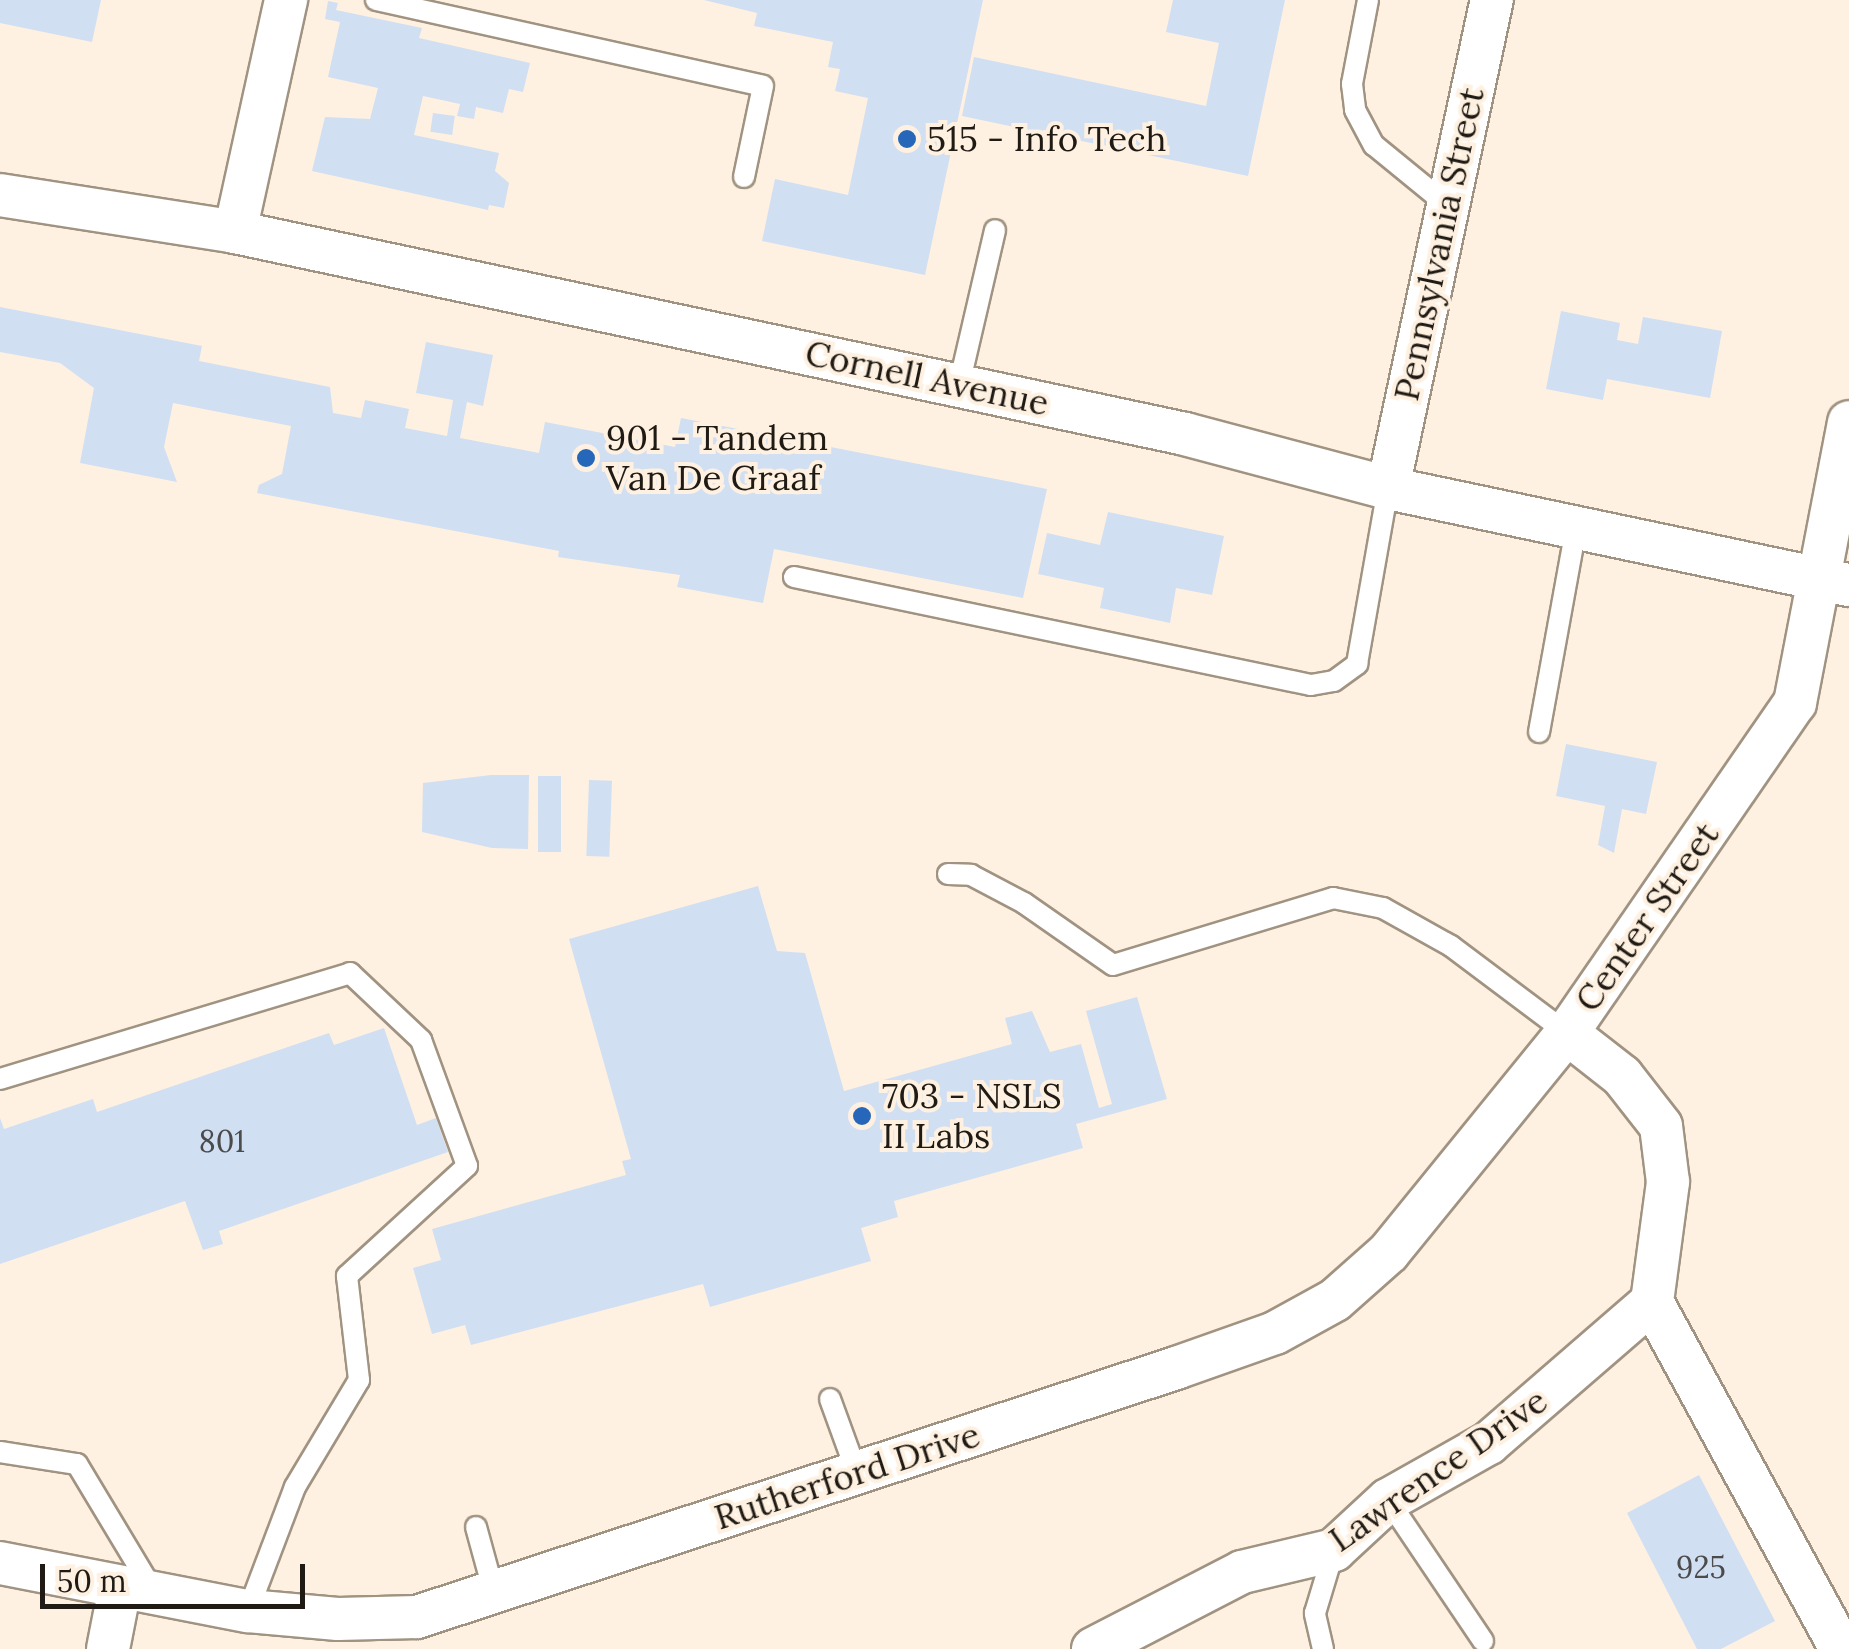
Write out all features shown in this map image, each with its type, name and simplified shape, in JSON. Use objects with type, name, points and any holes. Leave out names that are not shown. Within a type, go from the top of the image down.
[{"type":"street","points":[[236,232],[286,0]]},
{"type":"street","name":"Pennsylvania Street","points":[[1388,488],[1492,0]]},
{"type":"street","name":"Cornell Avenue","points":[[0,196],[236,232],[1185,434],[1388,488],[1832,583]]},
{"type":"street","name":"Center Street","points":[[1652,1302],[1668,1182],[1661,1126],[1622,1076],[1567,1032],[1794,703],[1832,583],[1849,422]]},
{"type":"street","name":"Rutherford Drive","points":[[0,1563],[248,1611],[338,1620],[417,1617],[1259,1339],[1334,1300],[1389,1252],[1567,1032]]},
{"type":"street","points":[[1652,1302],[1841,1649]]},
{"type":"street","name":"Lawrence Drive","points":[[1093,1649],[1242,1572],[1334,1550],[1388,1500],[1489,1443],[1652,1302]]},
{"type":"street","points":[[108,1649],[138,1591]]},
{"type":"lane","points":[[376,0],[763,86],[744,177]]},
{"type":"lane","points":[[1368,0],[1352,84],[1356,110],[1374,145],[1446,204]]},
{"type":"lane","points":[[960,385],[996,230]]},
{"type":"lane","points":[[794,577],[1311,685],[1334,681],[1357,664],[1388,488]]},
{"type":"lane","points":[[1539,732],[1576,528]]},
{"type":"lane","points":[[948,874],[972,875],[1024,903],[1113,965],[1333,898],[1383,908],[1451,946],[1567,1032]]},
{"type":"lane","points":[[0,1079],[350,973],[422,1040],[467,1166],[347,1276],[359,1380],[295,1487],[248,1611]]},
{"type":"lane","points":[[830,1399],[856,1473]]},
{"type":"lane","points":[[0,1452],[78,1464],[138,1591]]},
{"type":"lane","points":[[1388,1500],[1483,1640]]},
{"type":"lane","points":[[476,1528],[494,1593]]},
{"type":"lane","points":[[1323,1649],[1316,1614],[1334,1550]]},
{"type":"building","points":[[0,0],[101,0],[92,42],[0,23]]},
{"type":"building","name":"515 - Info Tech","points":[[704,0],[983,0],[925,275],[762,241],[775,179],[848,195],[868,98],[835,91],[840,69],[828,67],[833,42],[754,26],[757,13]]},
{"type":"building","points":[[1173,0],[1285,0],[1248,176],[962,116],[974,57],[1206,106],[1219,43],[1166,32]]},
{"type":"building","points":[[328,1],[338,3],[336,10],[422,28],[419,38],[530,63],[523,92],[509,89],[503,113],[476,107],[474,119],[457,116],[460,104],[423,96],[414,135],[499,153],[495,171],[509,183],[504,208],[489,205],[488,210],[312,171],[325,117],[370,119],[378,88],[328,77],[340,22],[325,19]]},
{"type":"building","points":[[433,113],[455,116],[452,135],[430,132]]},
{"type":"building","name":"901 - Tandem Van De Graaf","points":[[0,307],[202,346],[199,361],[330,387],[333,413],[361,418],[365,400],[409,409],[405,428],[447,436],[453,400],[416,393],[426,342],[493,355],[483,406],[467,402],[460,438],[539,453],[545,422],[675,447],[681,418],[1047,489],[1023,598],[774,549],[763,603],[677,587],[680,575],[558,557],[559,551],[257,493],[259,485],[282,474],[291,426],[173,403],[164,447],[177,482],[80,463],[94,388],[60,363],[0,352]]},
{"type":"building","points":[[1561,311],[1620,323],[1617,340],[1638,344],[1643,317],[1722,331],[1710,398],[1607,379],[1603,400],[1546,389]]},
{"type":"building","points":[[1108,512],[1224,536],[1212,595],[1176,588],[1170,623],[1100,608],[1104,588],[1038,574],[1047,533],[1100,545]]},
{"type":"building","points":[[1566,744],[1657,762],[1646,814],[1622,809],[1614,853],[1598,845],[1605,806],[1556,796]]},
{"type":"building","points":[[529,775],[528,849],[492,848],[422,832],[423,783]]},
{"type":"building","points":[[538,776],[561,776],[561,852],[538,852]]},
{"type":"building","points":[[589,780],[612,781],[609,857],[586,856]]},
{"type":"building","name":"703 - NSLS II Labs","points":[[758,886],[777,951],[805,953],[844,1091],[1012,1044],[1005,1018],[1032,1011],[1050,1052],[1081,1044],[1099,1108],[1112,1104],[1086,1011],[1137,997],[1167,1099],[1076,1124],[1083,1148],[894,1201],[898,1217],[861,1228],[871,1261],[710,1307],[703,1284],[471,1345],[465,1325],[432,1334],[413,1268],[441,1260],[432,1229],[626,1175],[622,1161],[631,1159],[569,939]]},
{"type":"building","points":[[384,1028],[417,1125],[436,1118],[448,1152],[219,1231],[223,1244],[203,1250],[185,1201],[0,1264],[0,1118],[4,1129],[93,1099],[97,1112],[329,1033],[334,1045]]},
{"type":"building","points":[[1699,1475],[1775,1621],[1721,1649],[1697,1649],[1627,1513]]},
{"type":"place","name":"515 - Info Tech","points":[[907,139]]},
{"type":"place","name":"901 - Tandem Van De Graaf","points":[[586,458]]},
{"type":"place","name":"703 - NSLS II Labs","points":[[862,1116]]}]
